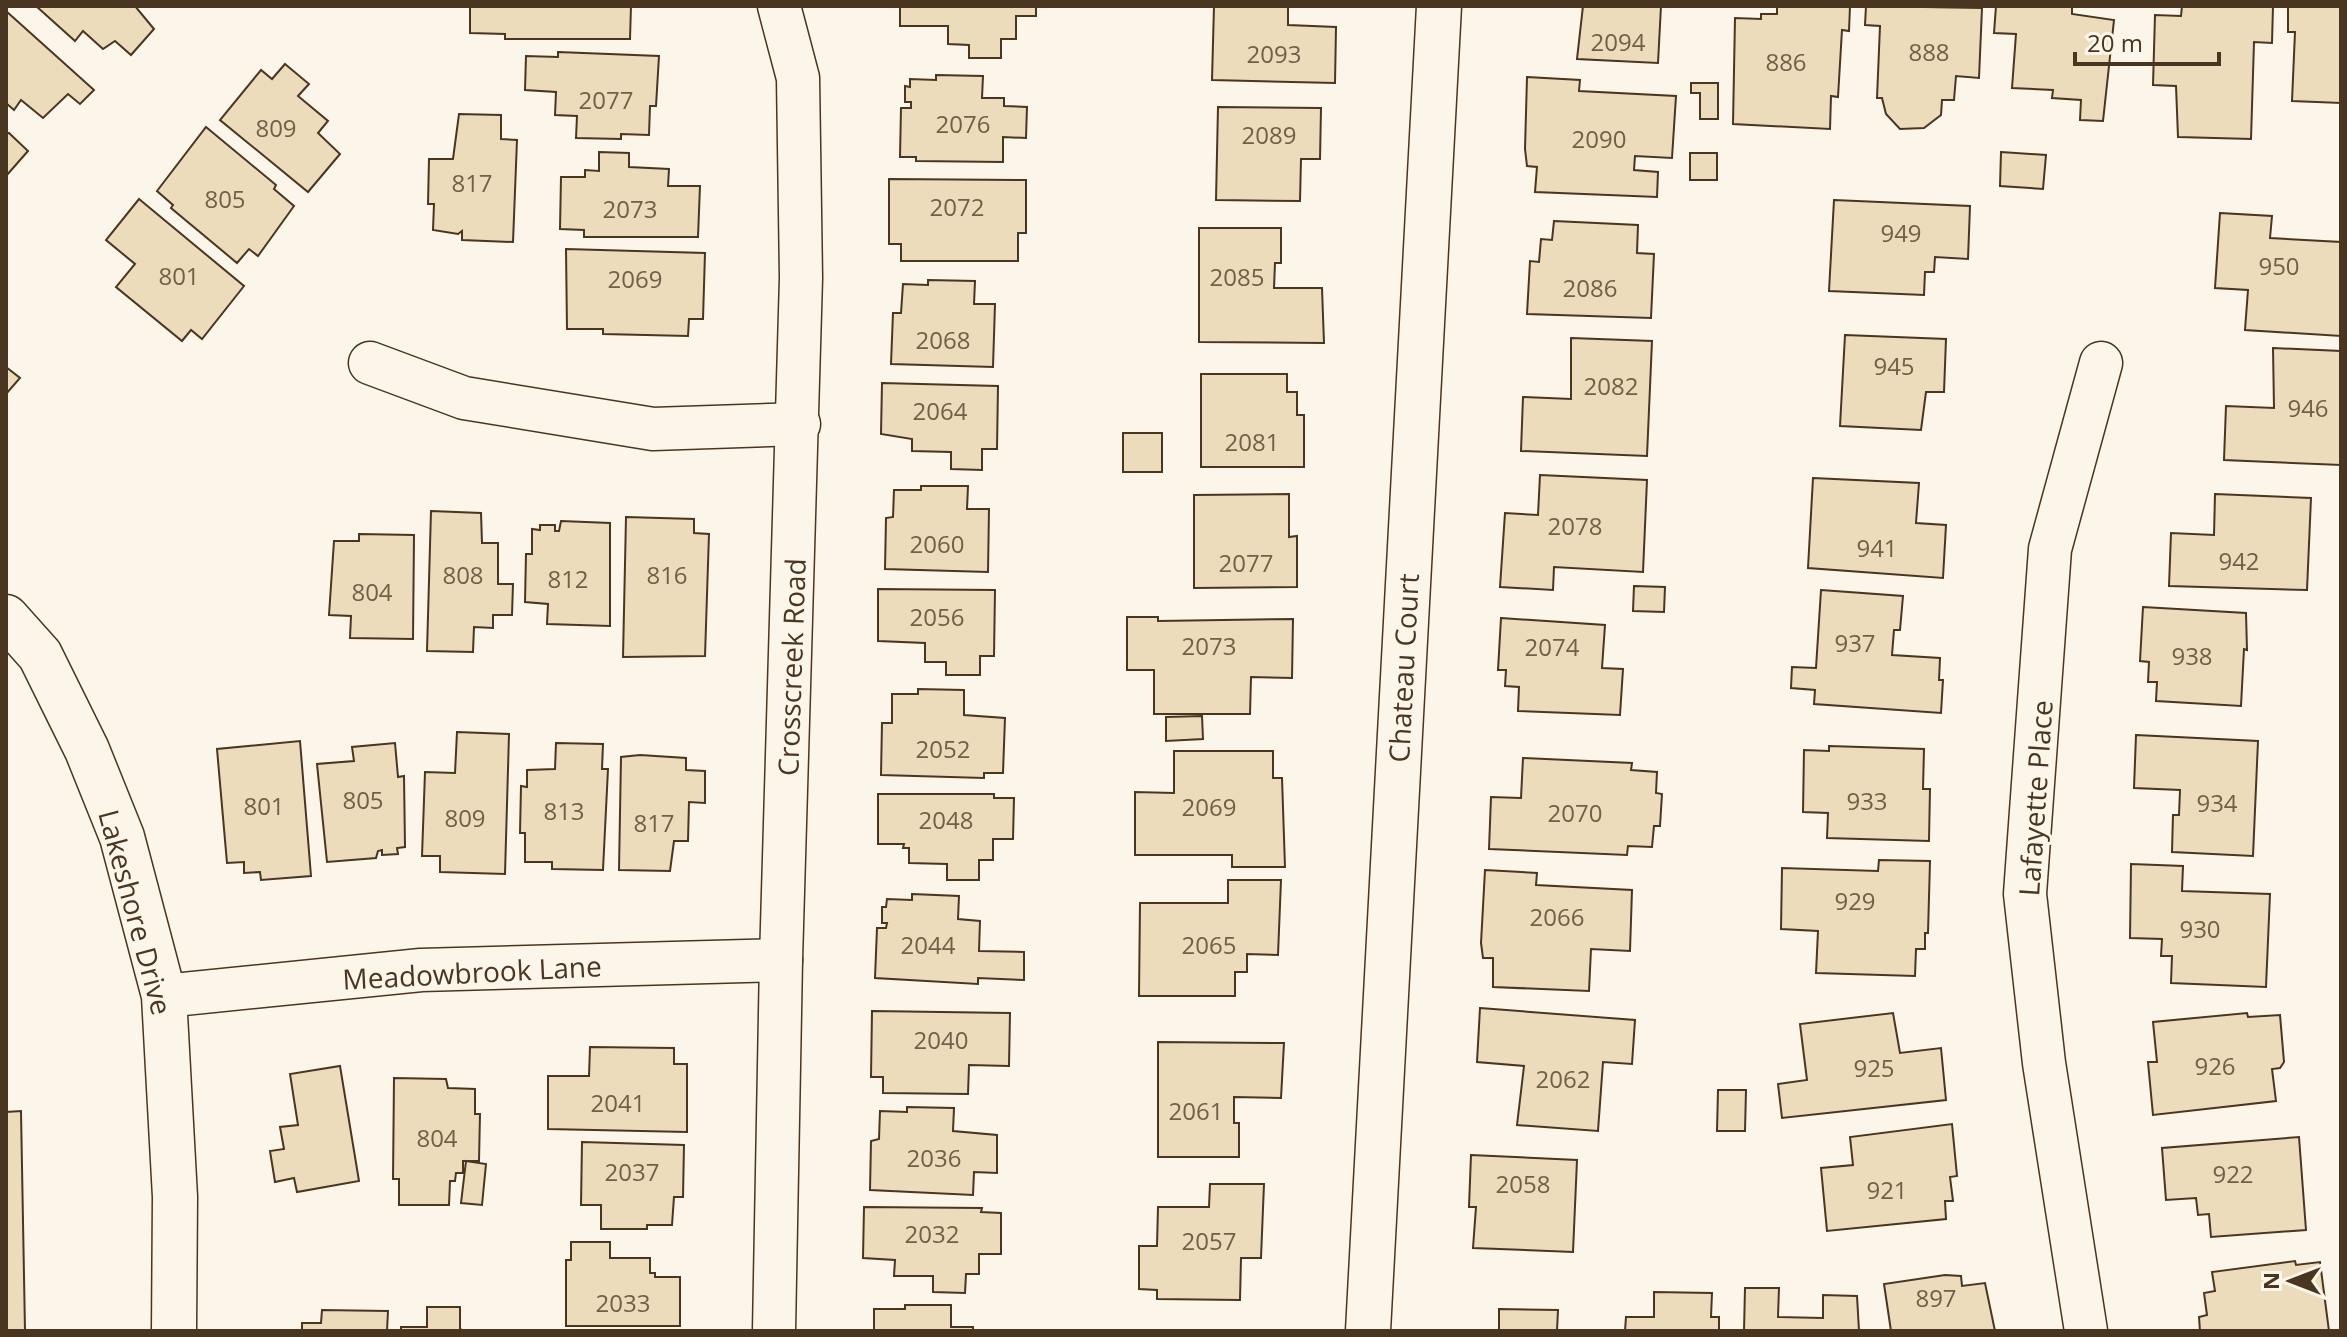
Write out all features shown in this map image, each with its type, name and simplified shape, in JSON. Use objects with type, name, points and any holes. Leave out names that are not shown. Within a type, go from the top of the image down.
[{"type":"street","name":"Crosscreek Road","points":[[774,1331],[781,960],[799,424],[798,78],[779,6]]},
{"type":"street","name":"Chateau Court","points":[[1368,1331],[1439,6]]},
{"type":"street","points":[[370,363],[464,398],[653,429],[799,424]]},
{"type":"street","name":"Lafayette Place","points":[[2086,1331],[2044,1063],[2025,894],[2050,549],[2101,363]]},
{"type":"street","name":"Lakeshore Drive","points":[[6,617],[40,655],[87,750],[122,837],[164,996],[175,1197],[174,1331]]},
{"type":"street","name":"Meadowbrook Lane","points":[[164,996],[436,969],[781,960]]},
{"type":"building","points":[[36,6],[135,6],[154,29],[131,55],[115,41],[103,49],[83,31],[75,41]]},
{"type":"building","points":[[470,6],[631,6],[630,39],[505,39],[505,34],[470,33]]},
{"type":"building","points":[[900,6],[1036,6],[1036,16],[1016,16],[1016,39],[1001,39],[1001,58],[969,58],[969,45],[948,44],[948,26],[900,26]]},
{"type":"building","points":[[1214,6],[1288,6],[1288,25],[1336,27],[1335,83],[1212,80]]},
{"type":"building","points":[[1583,6],[1661,6],[1658,63],[1577,59]]},
{"type":"building","points":[[1777,6],[1850,6],[1849,31],[1842,30],[1838,97],[1831,96],[1830,129],[1733,124],[1735,18],[1761,19],[1761,14],[1777,14]]},
{"type":"building","points":[[1866,6],[1982,8],[1979,78],[1956,76],[1954,100],[1942,100],[1941,115],[1924,128],[1900,129],[1886,114],[1882,98],[1877,98],[1880,26],[1865,25]]},
{"type":"building","points":[[1996,6],[2072,6],[2072,14],[2114,20],[2103,121],[2080,120],[2081,100],[2052,98],[2053,90],[2012,88],[2016,34],[1994,33]]},
{"type":"building","points":[[2182,6],[2273,6],[2272,43],[2254,42],[2251,139],[2178,137],[2176,86],[2153,85],[2155,15],[2181,16]]},
{"type":"building","points":[[2288,6],[2341,6],[2341,103],[2292,101],[2295,32],[2288,32]]},
{"type":"building","points":[[6,11],[94,90],[80,104],[68,94],[43,118],[21,100],[14,110],[6,103]]},
{"type":"building","points":[[558,52],[659,56],[656,106],[650,106],[649,135],[621,134],[621,139],[576,138],[577,116],[555,115],[556,92],[525,90],[526,56],[558,57]]},
{"type":"building","points":[[285,64],[309,84],[298,96],[328,121],[318,133],[340,154],[308,192],[220,120],[261,70],[272,79]]},
{"type":"building","points":[[936,75],[983,76],[982,98],[1004,98],[1004,106],[1027,107],[1026,138],[1003,137],[1003,162],[916,161],[916,157],[900,157],[901,108],[911,108],[911,102],[905,102],[905,86],[910,87],[910,79],[936,80]]},
{"type":"building","points":[[1527,77],[1580,80],[1579,91],[1676,96],[1672,158],[1635,156],[1634,170],[1658,172],[1657,197],[1535,192],[1537,167],[1527,166],[1525,149]]},
{"type":"building","points":[[1691,83],[1718,83],[1718,119],[1700,119],[1700,93],[1691,93]]},
{"type":"building","points":[[1218,107],[1321,108],[1320,159],[1301,159],[1300,201],[1216,200]]},
{"type":"building","points":[[459,114],[501,115],[501,139],[517,140],[513,242],[462,240],[462,231],[458,234],[433,230],[434,204],[428,204],[429,159],[453,159]]},
{"type":"building","points":[[206,127],[276,185],[274,189],[294,206],[258,256],[249,249],[237,263],[171,208],[173,205],[157,191]]},
{"type":"building","points":[[9,133],[28,151],[6,176],[6,134]]},
{"type":"building","points":[[599,152],[629,153],[629,167],[669,169],[668,186],[700,186],[698,237],[584,237],[584,230],[560,229],[561,177],[585,177],[585,170],[599,171]]},
{"type":"building","points":[[2001,152],[2046,155],[2043,189],[2000,186]]},
{"type":"building","points":[[1690,153],[1717,153],[1717,180],[1690,180]]},
{"type":"building","points":[[889,179],[1026,180],[1026,233],[1018,233],[1018,261],[901,261],[901,244],[889,244]]},
{"type":"building","points":[[139,199],[244,286],[202,339],[191,330],[182,341],[116,287],[135,264],[106,240]]},
{"type":"building","points":[[1834,200],[1970,206],[1968,259],[1935,257],[1934,272],[1925,272],[1924,295],[1829,291]]},
{"type":"building","points":[[2220,213],[2272,216],[2270,238],[2341,242],[2341,336],[2245,330],[2248,290],[2215,288]]},
{"type":"building","points":[[1554,221],[1638,225],[1637,253],[1654,254],[1651,318],[1527,314],[1530,261],[1539,262],[1541,239],[1552,240]]},
{"type":"building","points":[[1199,228],[1281,228],[1281,263],[1275,263],[1274,288],[1322,288],[1324,343],[1199,342]]},
{"type":"building","points":[[566,249],[705,253],[703,319],[689,319],[688,336],[603,334],[603,329],[567,329]]},
{"type":"building","points":[[928,280],[975,281],[974,304],[995,304],[993,367],[891,364],[893,313],[901,313],[903,284],[928,285]]},
{"type":"building","points":[[1845,335],[1946,339],[1944,392],[1926,392],[1921,430],[1840,426]]},
{"type":"building","points":[[1571,338],[1652,341],[1647,456],[1521,451],[1523,397],[1571,399]]},
{"type":"building","points":[[2273,348],[2341,351],[2341,465],[2224,460],[2226,406],[2274,408]]},
{"type":"building","points":[[6,367],[20,378],[6,394]]},
{"type":"building","points":[[1201,374],[1287,374],[1287,392],[1297,392],[1297,415],[1304,415],[1304,467],[1201,467]]},
{"type":"building","points":[[882,383],[998,386],[997,449],[982,449],[982,470],[951,469],[951,452],[912,451],[912,439],[881,434]]},
{"type":"building","points":[[1123,433],[1162,433],[1162,472],[1123,472]]},
{"type":"building","points":[[1540,475],[1647,480],[1643,572],[1554,567],[1553,590],[1500,587],[1505,513],[1538,515]]},
{"type":"building","points":[[1813,478],[1919,483],[1916,523],[1946,525],[1943,578],[1808,568]]},
{"type":"building","points":[[921,486],[968,486],[967,509],[989,509],[988,572],[885,569],[886,518],[893,517],[894,490],[921,490]]},
{"type":"building","points":[[1289,494],[1289,537],[1297,536],[1297,587],[1194,588],[1194,495]]},
{"type":"building","points":[[2215,494],[2311,498],[2307,590],[2169,586],[2171,533],[2214,535]]},
{"type":"building","points":[[431,511],[481,513],[482,543],[498,543],[498,584],[513,584],[512,615],[493,615],[493,628],[474,627],[473,652],[427,651]]},
{"type":"building","points":[[626,517],[694,519],[694,533],[709,534],[705,656],[623,657]]},
{"type":"building","points":[[561,521],[610,523],[610,626],[547,624],[548,604],[525,602],[526,554],[532,554],[532,529],[540,530],[540,525],[555,525],[555,531],[559,531]]},
{"type":"building","points":[[359,534],[414,535],[413,639],[350,638],[351,616],[329,615],[334,541],[359,541]]},
{"type":"building","points":[[1634,586],[1665,587],[1664,612],[1633,611]]},
{"type":"building","points":[[878,589],[995,590],[994,656],[980,656],[980,675],[946,675],[946,662],[925,662],[925,643],[878,641]]},
{"type":"building","points":[[1821,590],[1903,596],[1900,630],[1894,630],[1892,655],[1940,658],[1939,680],[1943,680],[1941,713],[1814,704],[1815,690],[1791,688],[1792,667],[1816,668]]},
{"type":"building","points":[[2143,607],[2246,613],[2247,650],[2244,649],[2241,706],[2156,701],[2157,682],[2148,682],[2149,662],[2140,661]]},
{"type":"building","points":[[1127,617],[1158,617],[1158,621],[1293,619],[1292,678],[1251,677],[1250,714],[1154,714],[1154,670],[1127,670]]},
{"type":"building","points":[[1501,618],[1605,625],[1602,668],[1623,669],[1620,715],[1518,711],[1519,687],[1505,686],[1506,670],[1498,670]]},
{"type":"building","points":[[918,689],[964,690],[964,715],[1005,718],[1003,773],[984,773],[984,778],[881,775],[882,723],[892,723],[892,694],[918,694]]},
{"type":"building","points":[[1202,716],[1203,739],[1166,741],[1166,717]]},
{"type":"building","points":[[457,732],[509,734],[505,874],[440,872],[440,856],[422,856],[425,772],[455,773]]},
{"type":"building","points":[[2136,735],[2258,741],[2253,856],[2172,852],[2173,815],[2179,815],[2180,790],[2134,788]]},
{"type":"building","points":[[300,741],[311,876],[261,880],[260,872],[244,873],[244,862],[227,863],[217,749]]},
{"type":"building","points":[[395,743],[398,777],[404,776],[405,847],[397,848],[398,854],[382,855],[382,850],[378,851],[376,858],[327,862],[317,764],[354,761],[352,747]]},
{"type":"building","points":[[556,743],[603,744],[602,769],[608,769],[603,870],[552,869],[552,862],[525,862],[525,833],[520,833],[521,786],[527,787],[527,770],[555,769]]},
{"type":"building","points":[[1829,746],[1924,749],[1923,789],[1930,789],[1929,841],[1827,838],[1828,813],[1803,812],[1804,750],[1829,751]]},
{"type":"building","points":[[1174,751],[1273,751],[1273,778],[1282,778],[1285,867],[1232,867],[1232,855],[1135,855],[1135,792],[1174,793]]},
{"type":"building","points":[[621,757],[686,758],[686,770],[705,771],[705,803],[689,802],[688,841],[674,841],[670,871],[619,870]]},
{"type":"building","points":[[1523,758],[1632,763],[1631,770],[1657,772],[1656,793],[1662,794],[1660,826],[1654,826],[1652,847],[1628,846],[1627,855],[1489,849],[1491,797],[1521,798]]},
{"type":"building","points":[[878,794],[994,794],[994,798],[1014,798],[1013,839],[993,839],[993,860],[979,860],[979,880],[947,880],[947,864],[909,863],[909,848],[903,848],[904,844],[878,844]]},
{"type":"building","points":[[1879,860],[1930,861],[1928,933],[1925,933],[1925,949],[1916,949],[1915,976],[1816,973],[1818,931],[1781,929],[1782,868],[1878,871]]},
{"type":"building","points":[[2131,864],[2183,866],[2182,891],[2270,894],[2266,987],[2171,983],[2172,956],[2161,956],[2162,939],[2130,938]]},
{"type":"building","points":[[1485,870],[1537,873],[1536,885],[1632,890],[1630,951],[1591,949],[1589,991],[1493,987],[1493,958],[1483,958],[1481,943]]},
{"type":"building","points":[[1228,880],[1281,880],[1278,955],[1247,954],[1247,972],[1235,972],[1235,996],[1139,996],[1140,903],[1228,903]]},
{"type":"building","points":[[912,894],[959,896],[958,919],[980,921],[979,951],[1024,952],[1024,980],[978,978],[978,984],[875,978],[877,928],[886,928],[887,923],[882,923],[882,907],[886,907],[887,899],[912,900]]},
{"type":"building","points":[[1480,1008],[1635,1020],[1632,1064],[1603,1062],[1598,1131],[1517,1125],[1524,1066],[1477,1062]]},
{"type":"building","points":[[872,1011],[1010,1013],[1009,1066],[969,1065],[968,1094],[883,1093],[883,1077],[871,1077]]},
{"type":"building","points":[[1893,1013],[1900,1053],[1941,1048],[1946,1100],[1782,1118],[1778,1084],[1807,1080],[1800,1024]]},
{"type":"building","points":[[2247,1013],[2248,1017],[2280,1015],[2284,1062],[2280,1068],[2272,1069],[2276,1101],[2153,1115],[2148,1062],[2157,1062],[2153,1022]]},
{"type":"building","points":[[1158,1042],[1284,1043],[1281,1098],[1234,1097],[1234,1123],[1239,1123],[1239,1157],[1158,1157]]},
{"type":"building","points":[[590,1047],[674,1048],[674,1064],[687,1064],[687,1132],[548,1129],[548,1076],[589,1076]]},
{"type":"building","points":[[340,1066],[359,1181],[297,1192],[294,1178],[275,1182],[270,1151],[284,1149],[280,1127],[298,1125],[290,1074]]},
{"type":"building","points":[[394,1078],[446,1079],[448,1088],[475,1089],[475,1114],[480,1114],[479,1161],[463,1161],[463,1173],[456,1173],[455,1181],[450,1181],[449,1205],[399,1205],[399,1179],[393,1179]]},
{"type":"building","points":[[1718,1090],[1746,1090],[1745,1131],[1717,1131]]},
{"type":"building","points":[[907,1107],[954,1108],[953,1131],[997,1135],[997,1173],[974,1172],[973,1195],[870,1190],[871,1141],[879,1139],[880,1111],[907,1112]]},
{"type":"building","points":[[21,1111],[25,1331],[6,1331],[6,1112]]},
{"type":"building","points":[[1952,1124],[1957,1176],[1950,1177],[1953,1201],[1945,1201],[1946,1219],[1827,1231],[1821,1168],[1853,1165],[1850,1137]]},
{"type":"building","points":[[2299,1137],[2306,1230],[2211,1237],[2209,1214],[2198,1215],[2196,1198],[2166,1200],[2162,1148]]},
{"type":"building","points":[[582,1142],[684,1145],[683,1197],[674,1197],[672,1225],[647,1225],[647,1229],[601,1229],[601,1205],[581,1205]]},
{"type":"building","points":[[1471,1155],[1577,1160],[1573,1252],[1473,1248],[1476,1207],[1469,1207]]},
{"type":"building","points":[[466,1161],[486,1164],[482,1205],[461,1203]]},
{"type":"building","points":[[1210,1184],[1264,1184],[1261,1258],[1241,1258],[1240,1300],[1157,1299],[1157,1290],[1139,1289],[1139,1246],[1157,1246],[1158,1207],[1209,1207]]},
{"type":"building","points":[[864,1207],[982,1208],[981,1212],[1001,1213],[1001,1254],[979,1254],[979,1274],[966,1274],[965,1293],[933,1292],[933,1276],[894,1276],[895,1260],[863,1258]]},
{"type":"building","points":[[571,1242],[610,1242],[610,1258],[650,1258],[650,1273],[655,1273],[655,1277],[680,1277],[680,1326],[566,1326],[566,1260],[571,1260]]},
{"type":"building","points":[[2295,1261],[2296,1265],[2320,1262],[2329,1331],[2200,1331],[2199,1317],[2207,1315],[2204,1293],[2215,1291],[2212,1272]]},
{"type":"building","points":[[1945,1275],[1961,1276],[1962,1286],[1985,1283],[1995,1331],[1891,1331],[1884,1284]]},
{"type":"building","points":[[1745,1288],[1779,1288],[1778,1317],[1823,1318],[1823,1295],[1857,1296],[1859,1331],[1744,1331]]},
{"type":"building","points":[[1654,1292],[1712,1293],[1711,1317],[1719,1317],[1719,1331],[1625,1331],[1626,1317],[1654,1317]]},
{"type":"building","points":[[905,1305],[951,1305],[951,1327],[973,1327],[973,1331],[874,1331],[874,1309],[905,1309]]},
{"type":"building","points":[[427,1307],[460,1307],[460,1329],[464,1331],[401,1331],[401,1327],[427,1327]]},
{"type":"building","points":[[1499,1309],[1558,1310],[1557,1331],[1499,1331]]},
{"type":"building","points":[[322,1310],[388,1311],[387,1331],[302,1331],[302,1323],[321,1323]]}]
